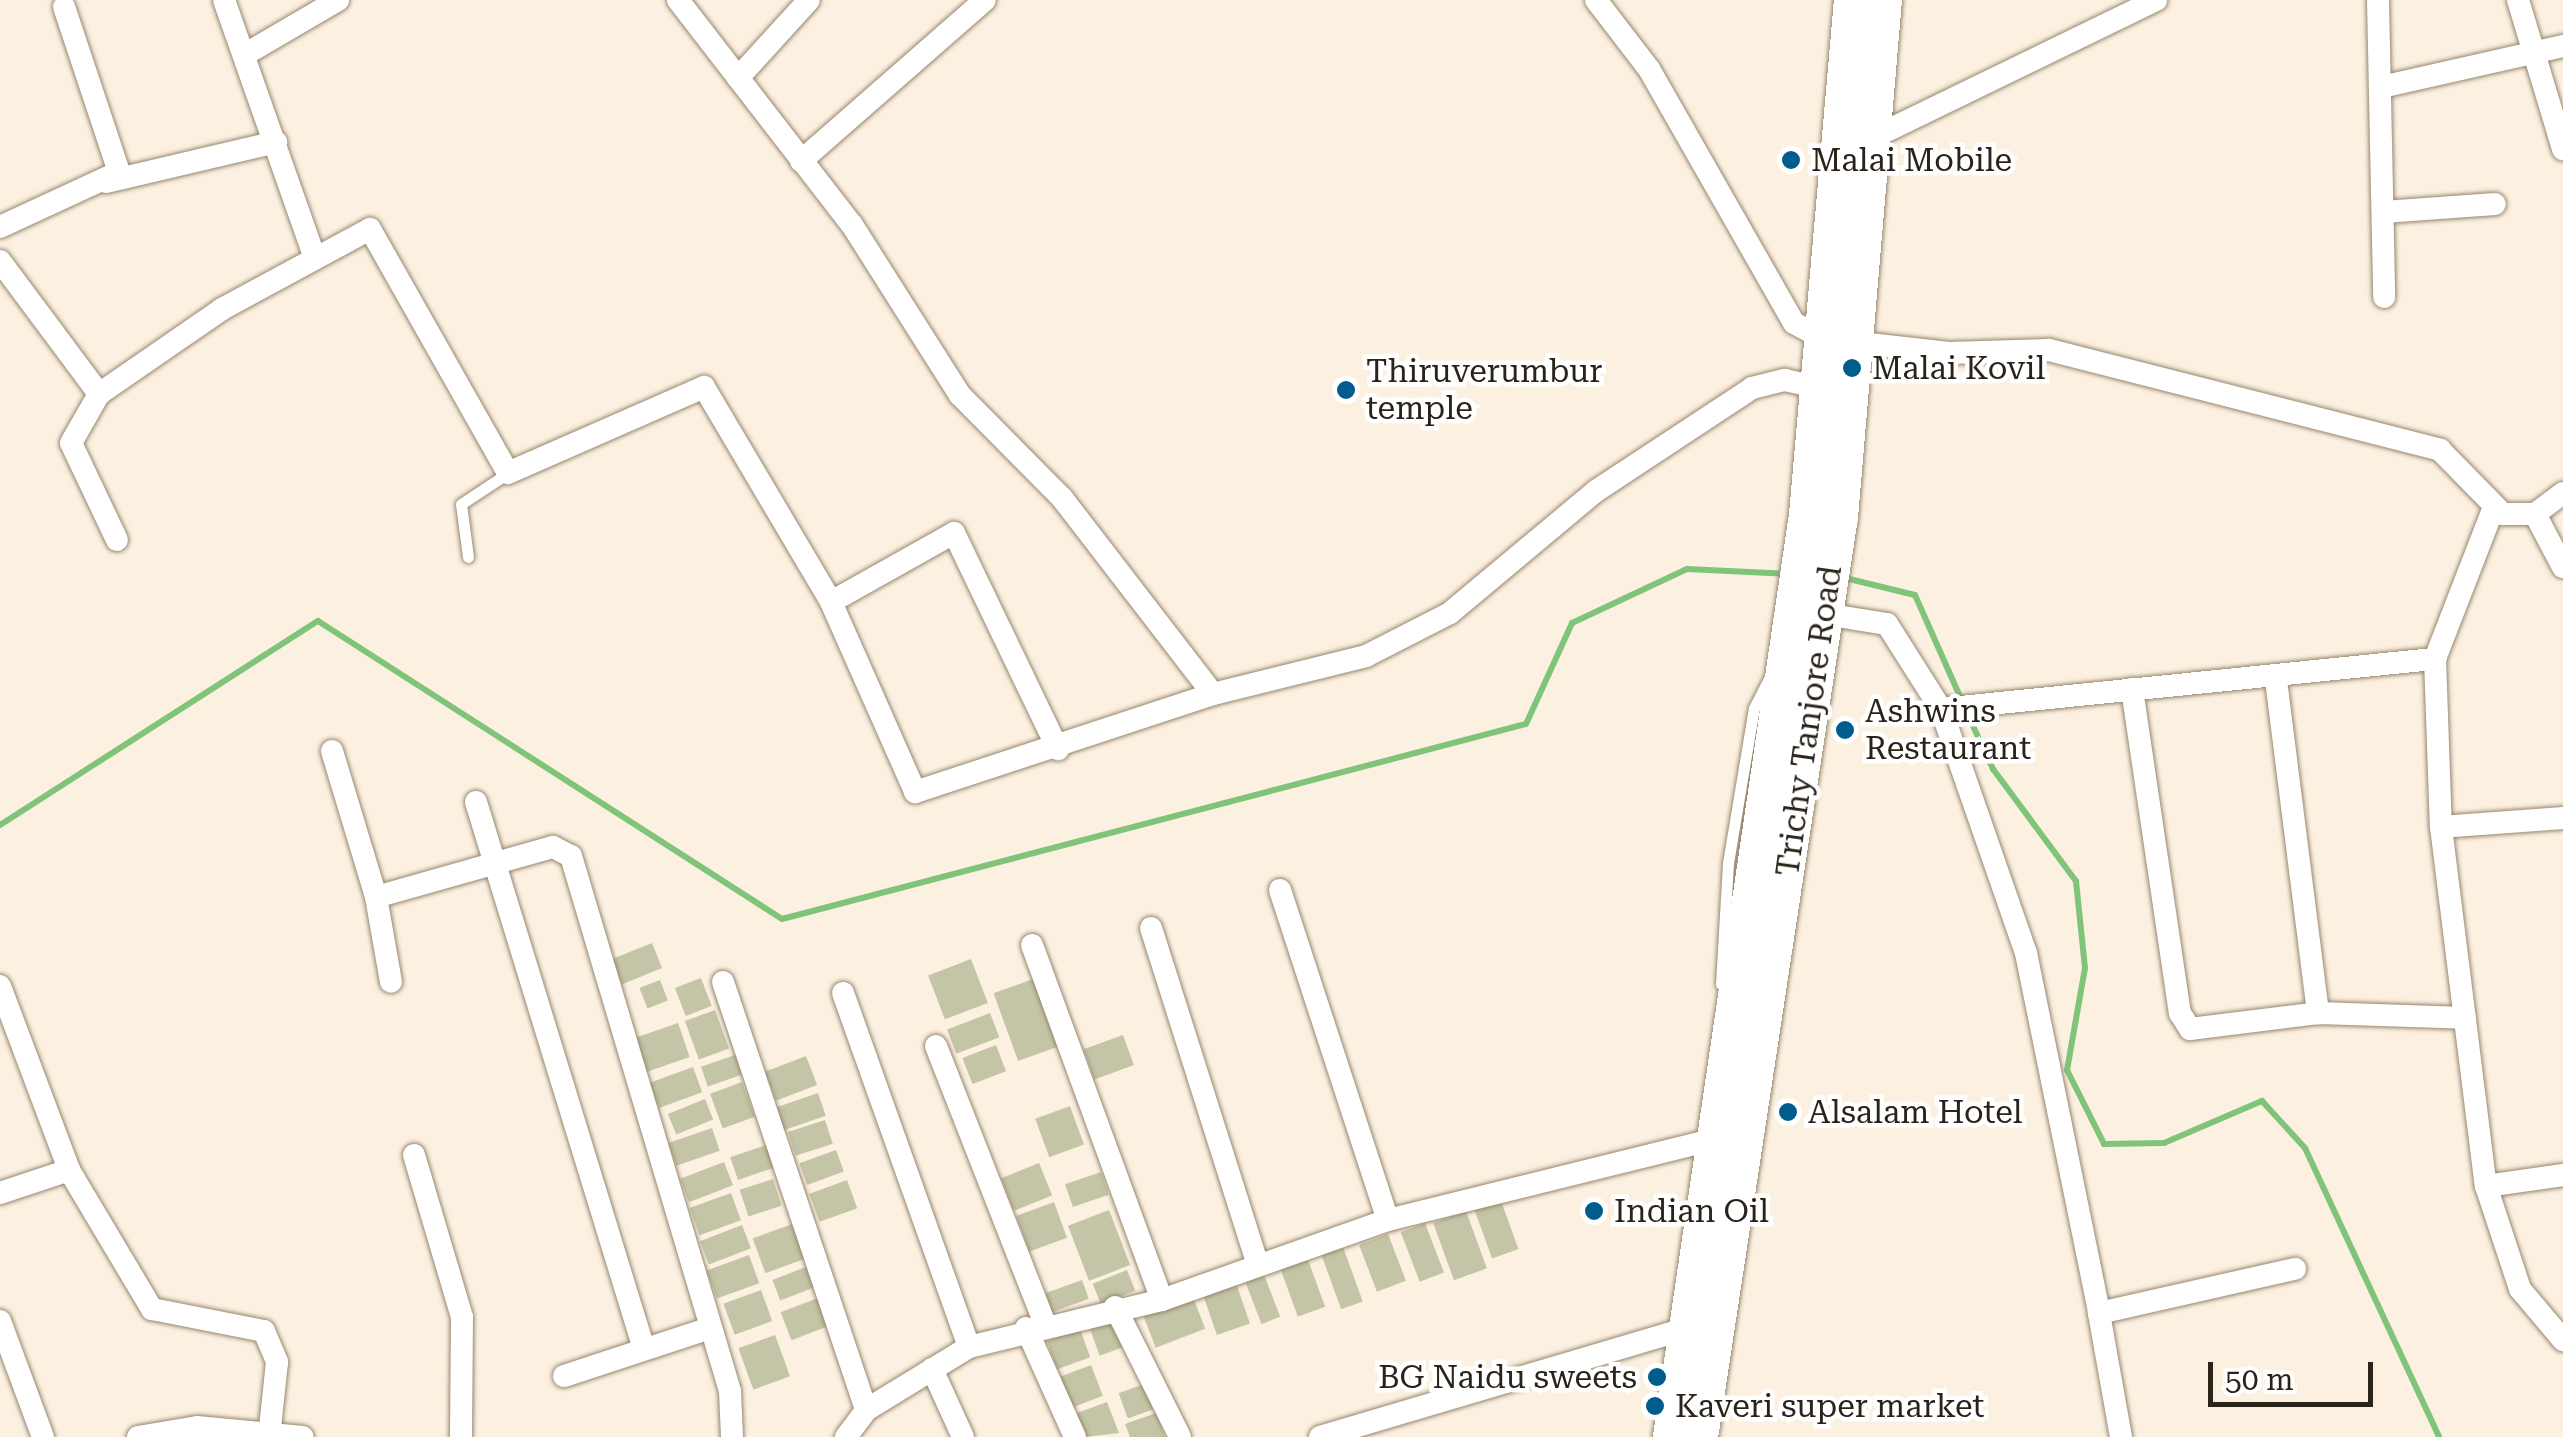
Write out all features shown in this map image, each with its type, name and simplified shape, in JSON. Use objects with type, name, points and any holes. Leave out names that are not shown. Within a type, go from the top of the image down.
[{"type":"highway","name":"Trichy Tanjore Road","points":[[1824,516],[1820,388],[1841,341],[1854,0]]},
{"type":"highway","name":"Trichy Tanjore Road","points":[[1672,1437],[1723,1078],[1824,516],[1841,341],[1872,138],[1884,0]]},
{"type":"highway","name":"Trichy Tanjore Road","points":[[1699,1437],[1808,616]]},
{"type":"street","points":[[224,0],[314,253]]},
{"type":"street","points":[[244,55],[338,0]]},
{"type":"street","points":[[678,0],[801,161],[960,395],[1062,498],[1214,694]]},
{"type":"street","points":[[738,78],[809,0]]},
{"type":"street","points":[[801,161],[985,0]]},
{"type":"street","points":[[1596,0],[1649,69],[1794,324],[1841,341],[2050,350],[2320,412],[2440,450],[2494,506],[2519,518],[2535,514],[2563,493]]},
{"type":"street","points":[[1872,138],[2155,0]]},
{"type":"street","points":[[2378,0],[2384,297]]},
{"type":"street","points":[[2518,0],[2563,149]]},
{"type":"street","points":[[0,227],[118,172],[118,149],[64,7]]},
{"type":"street","points":[[2381,87],[2563,46]]},
{"type":"street","points":[[102,182],[276,142]]},
{"type":"street","points":[[2384,212],[2495,204]]},
{"type":"street","points":[[117,540],[71,443],[99,394],[314,253],[359,230],[380,233],[508,473],[700,384],[832,602],[915,792],[1058,749],[1214,694],[1383,647],[1450,613],[1596,491],[1739,396],[1786,380],[1820,388]]},
{"type":"street","points":[[0,260],[99,394]]},
{"type":"street","points":[[2494,506],[2435,659],[2441,827],[2486,1186],[2520,1289],[2563,1340]]},
{"type":"street","points":[[2535,514],[2563,566]]},
{"type":"street","points":[[832,602],[954,533],[1058,749]]},
{"type":"street","points":[[1808,616],[1887,624],[1948,708],[2026,953],[2121,1437]]},
{"type":"street","points":[[1948,708],[2132,689],[2276,680],[2435,659]]},
{"type":"street","points":[[2276,680],[2318,1014]]},
{"type":"street","points":[[2132,689],[2184,1021],[2199,1032],[2318,1014],[2465,1018]]},
{"type":"street","points":[[332,751],[376,896],[391,982]]},
{"type":"street","points":[[476,802],[644,1350]]},
{"type":"street","points":[[2441,827],[2563,818]]},
{"type":"street","points":[[376,896],[494,860],[553,847],[576,867],[710,1328],[732,1437]]},
{"type":"street","points":[[1280,890],[1388,1220]]},
{"type":"street","points":[[1150,928],[1256,1260]]},
{"type":"street","points":[[1032,946],[1162,1300]]},
{"type":"street","points":[[723,982],[855,1427],[969,1347],[1035,1325],[1115,1306],[1162,1300],[1256,1260],[1388,1220],[1715,1139]]},
{"type":"street","points":[[0,986],[70,1170],[152,1309],[264,1331],[276,1362],[270,1435]]},
{"type":"street","points":[[844,993],[969,1347]]},
{"type":"street","points":[[936,1046],[1074,1437]]},
{"type":"street","points":[[414,1155],[462,1317],[461,1437]]},
{"type":"street","points":[[0,1192],[70,1170]]},
{"type":"street","points":[[2486,1186],[2563,1175]]},
{"type":"street","points":[[2099,1313],[2295,1270]]},
{"type":"street","points":[[1115,1306],[1180,1437]]},
{"type":"street","points":[[0,1322],[43,1437]]},
{"type":"street","points":[[564,1376],[710,1328]]},
{"type":"street","points":[[1320,1437],[1687,1328]]},
{"type":"street","points":[[932,1370],[964,1437]]},
{"type":"street","points":[[138,1437],[197,1427],[302,1437]]},
{"type":"lane","points":[[468,557],[461,504],[508,473]]},
{"type":"building","points":[[652,943],[662,968],[622,984],[612,959]]},
{"type":"building","points":[[971,959],[988,1003],[945,1019],[928,975]]},
{"type":"building","points":[[701,978],[712,1006],[686,1016],[675,988]]},
{"type":"building","points":[[1033,979],[1058,1047],[1018,1061],[994,993]]},
{"type":"building","points":[[660,980],[668,1001],[647,1008],[639,988]]},
{"type":"building","points":[[715,1010],[729,1049],[699,1059],[685,1021]]},
{"type":"building","points":[[990,1013],[999,1037],[956,1054],[947,1029]]},
{"type":"building","points":[[678,1023],[690,1057],[647,1072],[635,1038]]},
{"type":"building","points":[[1123,1035],[1134,1065],[1094,1079],[1084,1049]]},
{"type":"building","points":[[996,1045],[1006,1071],[972,1084],[962,1058]]},
{"type":"building","points":[[735,1055],[742,1075],[708,1087],[701,1067]]},
{"type":"building","points":[[806,1056],[817,1085],[776,1101],[765,1072]]},
{"type":"building","points":[[693,1067],[702,1092],[659,1108],[650,1083]]},
{"type":"building","points":[[742,1082],[755,1117],[723,1128],[710,1094]]},
{"type":"building","points":[[818,1093],[826,1116],[782,1131],[775,1108]]},
{"type":"building","points":[[705,1099],[713,1119],[676,1134],[668,1114]]},
{"type":"building","points":[[1070,1106],[1084,1145],[1049,1157],[1035,1119]]},
{"type":"building","points":[[825,1120],[833,1144],[796,1156],[788,1132]]},
{"type":"building","points":[[712,1128],[720,1151],[676,1166],[669,1143]]},
{"type":"building","points":[[769,1144],[777,1167],[738,1180],[730,1157]]},
{"type":"building","points":[[836,1150],[844,1172],[807,1185],[799,1163]]},
{"type":"building","points":[[724,1162],[733,1185],[689,1202],[680,1179]]},
{"type":"building","points":[[1039,1163],[1052,1195],[1014,1211],[1001,1178]]},
{"type":"building","points":[[1101,1172],[1109,1195],[1073,1207],[1065,1184]]},
{"type":"building","points":[[773,1179],[782,1206],[748,1216],[740,1190]]},
{"type":"building","points":[[847,1180],[857,1208],[820,1222],[809,1194]]},
{"type":"building","points":[[731,1193],[741,1220],[700,1235],[690,1208]]},
{"type":"building","points":[[1501,1201],[1518,1249],[1492,1259],[1475,1211]]},
{"type":"building","points":[[1054,1202],[1067,1238],[1029,1251],[1016,1216]]},
{"type":"building","points":[[1109,1210],[1130,1265],[1089,1281],[1068,1226]]},
{"type":"building","points":[[1466,1211],[1487,1268],[1454,1280],[1433,1223]]},
{"type":"building","points":[[795,1223],[808,1258],[765,1273],[753,1238]]},
{"type":"building","points":[[1425,1223],[1444,1272],[1420,1282],[1401,1232]]},
{"type":"building","points":[[742,1225],[751,1248],[709,1264],[700,1241]]},
{"type":"building","points":[[1388,1234],[1406,1281],[1377,1292],[1359,1245]]},
{"type":"building","points":[[1343,1247],[1363,1302],[1341,1309],[1321,1255]]},
{"type":"building","points":[[749,1255],[759,1283],[717,1299],[707,1270]]},
{"type":"building","points":[[1307,1257],[1325,1307],[1298,1317],[1280,1267]]},
{"type":"building","points":[[806,1267],[814,1288],[780,1300],[772,1280]]},
{"type":"building","points":[[1127,1270],[1135,1290],[1101,1304],[1093,1284]]},
{"type":"building","points":[[1263,1272],[1280,1317],[1262,1324],[1244,1279]]},
{"type":"building","points":[[1082,1280],[1089,1299],[1052,1312],[1045,1293]]},
{"type":"building","points":[[1235,1280],[1250,1323],[1217,1335],[1202,1291]]},
{"type":"building","points":[[761,1290],[772,1321],[735,1335],[723,1304]]},
{"type":"building","points":[[1193,1297],[1205,1329],[1156,1348],[1144,1316]]},
{"type":"building","points":[[818,1298],[829,1326],[791,1340],[781,1312]]},
{"type":"building","points":[[1115,1316],[1126,1346],[1100,1356],[1089,1326]]},
{"type":"building","points":[[1080,1329],[1090,1357],[1057,1369],[1047,1341]]},
{"type":"building","points":[[775,1335],[790,1376],[753,1390],[738,1348]]},
{"type":"building","points":[[1091,1365],[1103,1396],[1072,1408],[1060,1377]]},
{"type":"building","points":[[1144,1384],[1153,1409],[1128,1419],[1119,1393]]},
{"type":"building","points":[[1107,1402],[1119,1433],[1085,1437],[1077,1413]]},
{"type":"building","points":[[1156,1413],[1165,1437],[1130,1437],[1125,1424]]},
{"type":"waterway","points":[[0,825],[318,621],[782,919],[1526,724],[1572,623],[1687,569],[1789,574]]},
{"type":"waterway","points":[[1841,577],[1915,595],[1962,701]]},
{"type":"waterway","points":[[1967,713],[1993,769],[2076,881],[2085,968],[2067,1070],[2104,1144],[2164,1143],[2262,1101],[2305,1148],[2439,1437]]},
{"type":"place","name":"Malai Mobile","points":[[1791,160]]},
{"type":"place","name":"Malai Kovil","points":[[1852,368]]},
{"type":"place","name":"Thiruverumbur temple","points":[[1346,390]]},
{"type":"place","name":"Ashwins Restaurant","points":[[1845,730]]},
{"type":"place","name":"Alsalam Hotel","points":[[1788,1112]]},
{"type":"place","name":"Indian Oil","points":[[1594,1211]]},
{"type":"place","name":"BG Naidu sweets","points":[[1657,1377]]},
{"type":"place","name":"Kaveri super market","points":[[1655,1406]]}]
